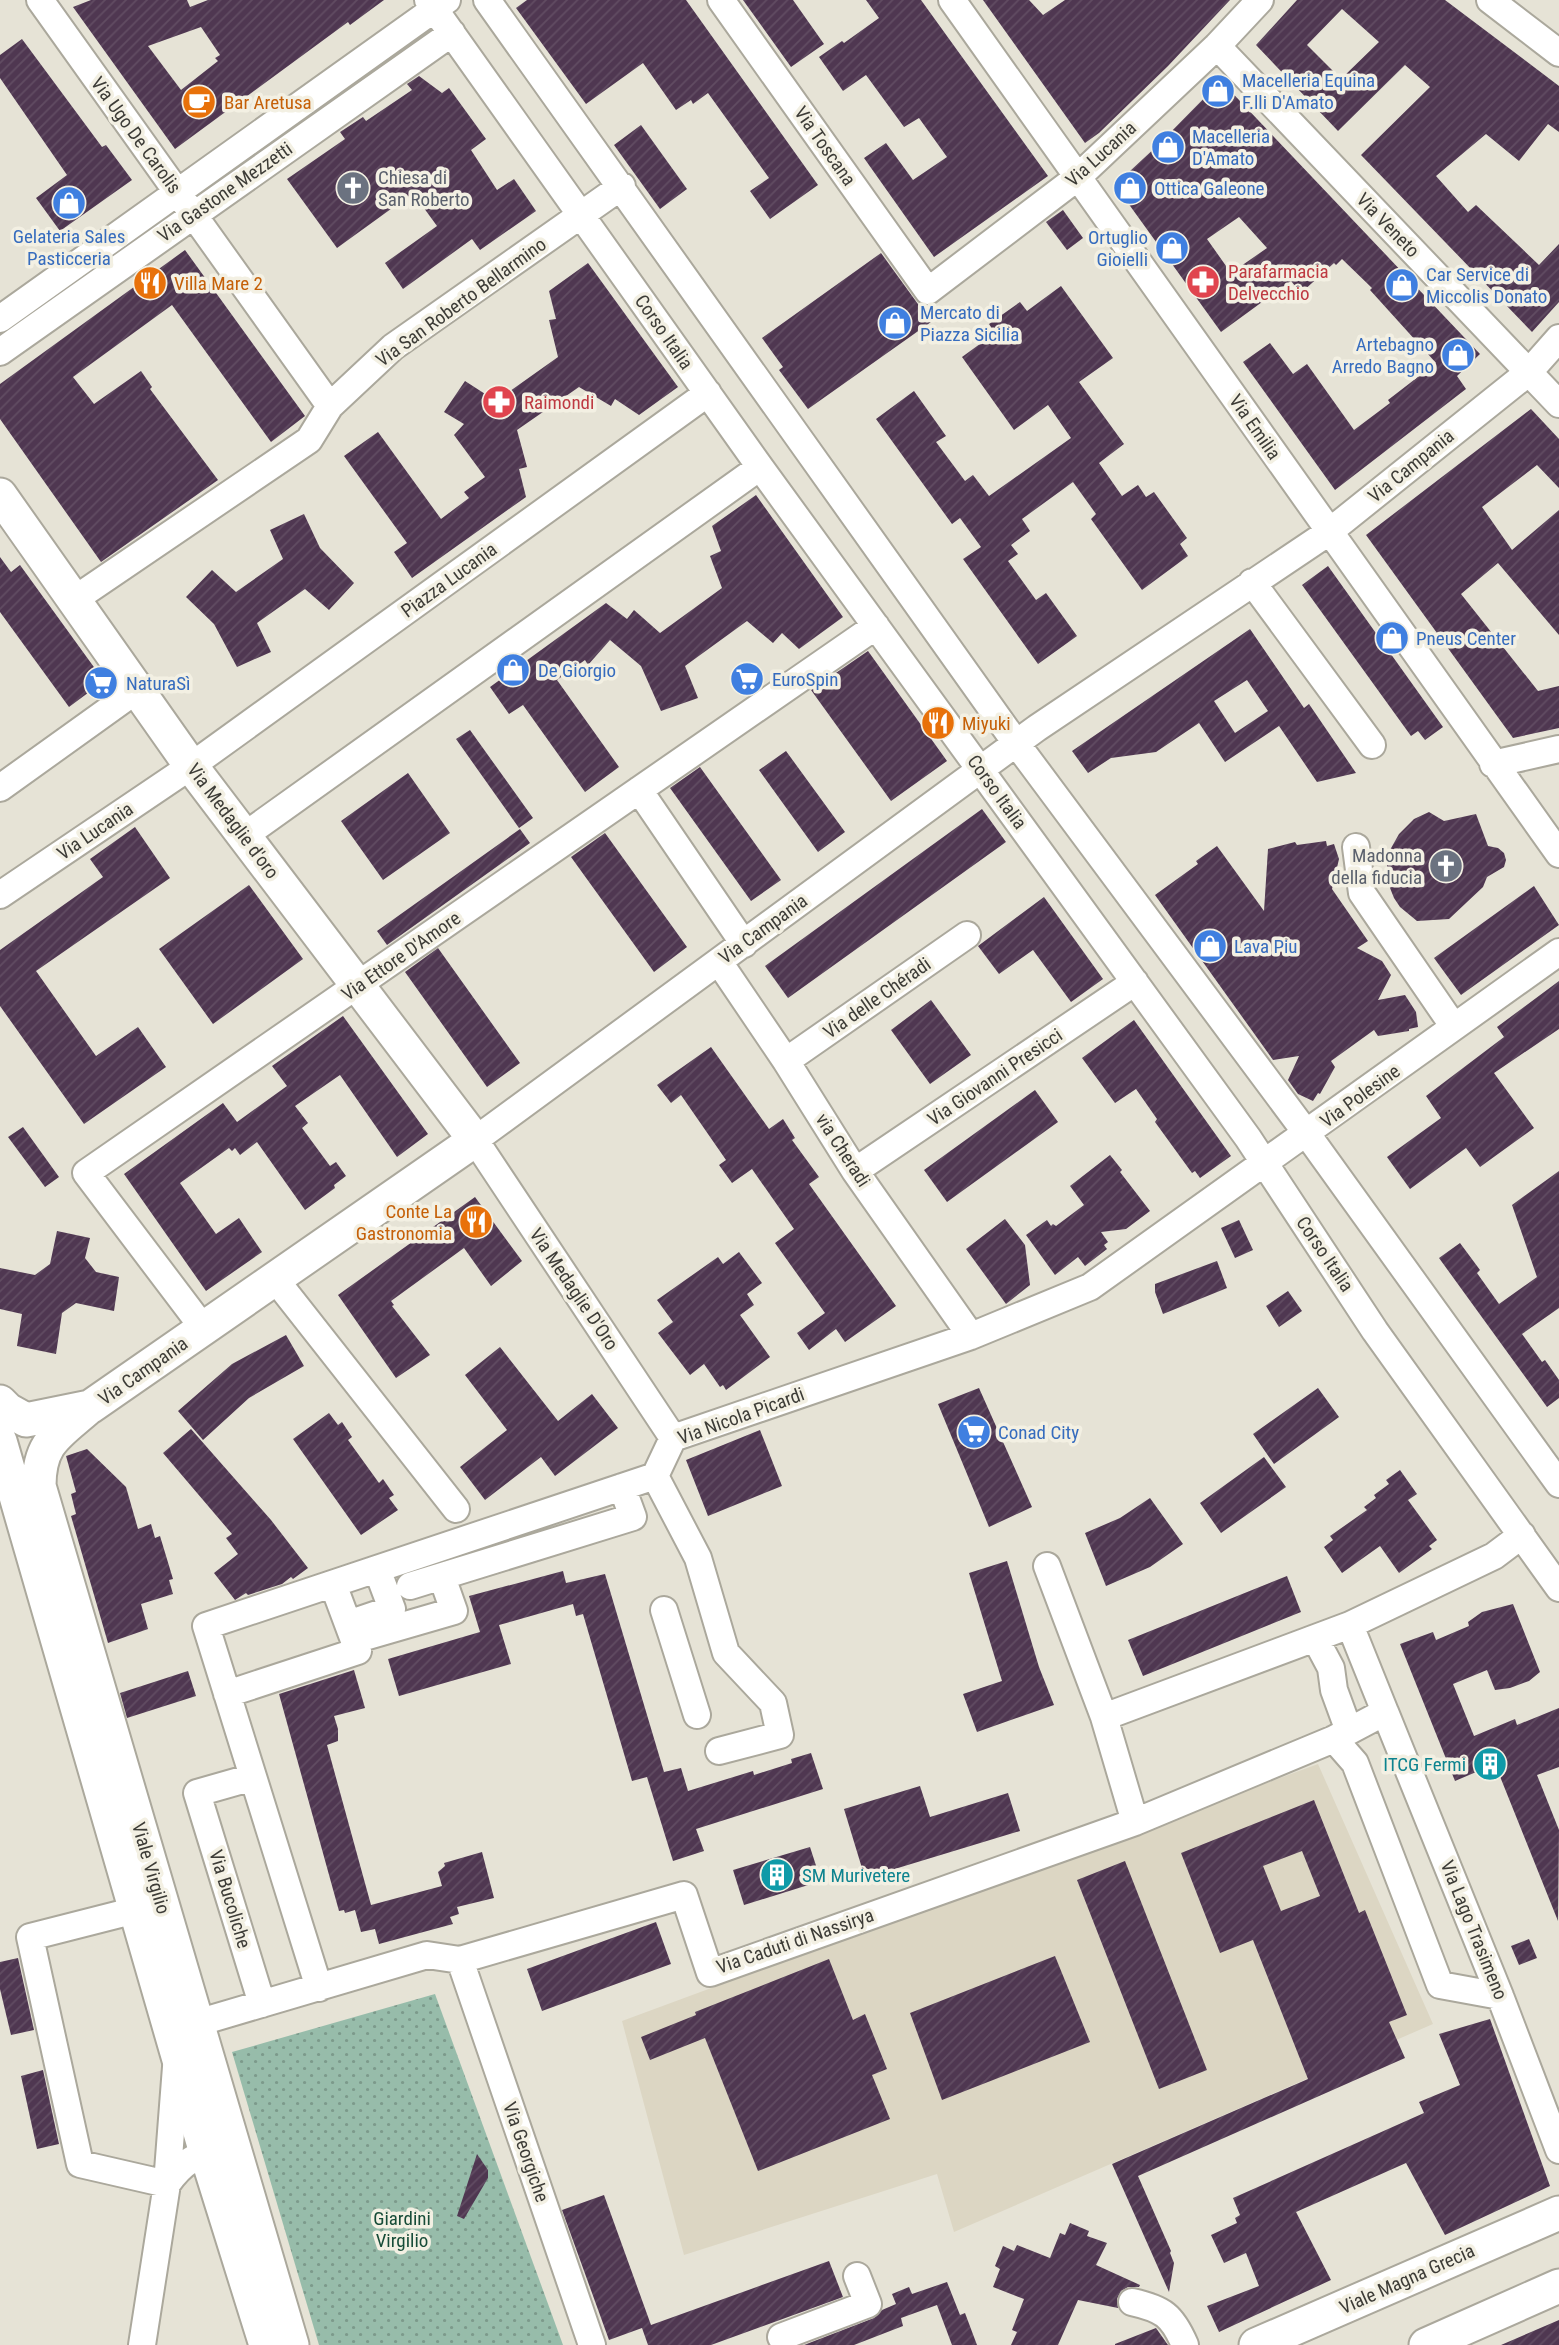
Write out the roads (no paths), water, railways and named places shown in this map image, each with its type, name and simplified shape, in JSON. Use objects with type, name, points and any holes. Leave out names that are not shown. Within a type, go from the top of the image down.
[{"type":"main road","name":"Via Medaglie d'oro","points":[[0,495],[191,766],[475,1140]]},
{"type":"main road","name":"Via Campania","points":[[0,1402],[26,1420],[90,1407],[475,1140]]},
{"type":"main road","name":"Viale Virgilio","points":[[90,1407],[50,1442],[39,1464],[39,1486],[197,2023],[219,2149],[266,2345]]},
{"type":"main road","name":"Viale Virgilio","points":[[0,1441],[177,2054],[219,2149],[292,2345]]},
{"type":"main road","name":"Viale Magna Grecia","points":[[1256,2345],[1559,2213]]},
{"type":"main road","points":[[1426,2345],[1559,2286]]},
{"type":"street","name":"Via Ugo De Carolis","points":[[40,0],[330,406]]},
{"type":"street","points":[[487,0],[1016,743],[1307,1134],[1559,1484]]},
{"type":"street","name":"Via Toscana","points":[[721,0],[928,291]]},
{"type":"street","name":"Via Emilia","points":[[952,0],[1493,764],[1556,843]]},
{"type":"street","name":"Via Lucania","points":[[928,291],[1078,177],[1217,46],[1260,0]]},
{"type":"street","points":[[1492,1],[1559,53]]},
{"type":"street","name":"Via Gastone Mezzetti","points":[[0,319],[436,3]]},
{"type":"street","name":"Corso Italia","points":[[436,3],[452,33],[760,467],[1264,1163],[1375,1331],[1559,1588]]},
{"type":"street","name":"Via Gastone Mezzetti","points":[[0,352],[452,33]]},
{"type":"street","name":"Via Veneto","points":[[1217,46],[1559,404]]},
{"type":"street","name":"Via San Roberto Bellarmino","points":[[75,599],[309,439],[330,406],[393,347],[622,186]]},
{"type":"street","name":"Via Campania","points":[[475,1140],[1016,743],[1252,582],[1296,541],[1329,532],[1529,372],[1559,338]]},
{"type":"street","name":"Piazza Lucania","points":[[191,766],[708,393]]},
{"type":"street","points":[[244,836],[760,467]]},
{"type":"street","points":[[1252,582],[1371,745]]},
{"type":"street","name":"Via Ettore D'Amore","points":[[204,1329],[86,1173],[876,626]]},
{"type":"street","points":[[0,788],[138,689]]},
{"type":"street","points":[[1493,764],[1559,749]]},
{"type":"street","name":"Via Lucania","points":[[0,895],[191,766]]},
{"type":"street","points":[[639,790],[744,943]]},
{"type":"street","points":[[1356,847],[1362,893],[1454,1027]]},
{"type":"street","name":"Via delle Chéradi","points":[[786,1061],[967,935]]},
{"type":"street","name":"Via Polesine","points":[[1264,1163],[1559,952]]},
{"type":"street","name":"via Cheradi","points":[[719,962],[786,1061],[855,1171],[971,1336]]},
{"type":"street","name":"Via Giovanni Presicci","points":[[855,1171],[1135,982]]},
{"type":"street","name":"Via Medaglie D'Oro","points":[[475,1140],[673,1438]]},
{"type":"street","name":"Via Nicola Picardi","points":[[654,1476],[673,1438],[971,1336],[1090,1287],[1264,1163]]},
{"type":"street","points":[[275,1279],[456,1509]]},
{"type":"street","points":[[319,1988],[206,1626],[654,1476],[698,1558],[726,1653],[773,1703],[780,1735],[719,1751]]},
{"type":"street","points":[[410,1586],[633,1517],[622,1487]]},
{"type":"street","points":[[1104,1717],[1350,1625],[1494,1556],[1522,1535]]},
{"type":"street","points":[[1047,1566],[1104,1717],[1135,1822]]},
{"type":"street","points":[[351,1632],[392,1609],[377,1569]]},
{"type":"street","points":[[351,1632],[454,1611],[442,1577]]},
{"type":"street","points":[[227,1694],[358,1651],[333,1584]]},
{"type":"street","points":[[664,1610],[698,1715]]},
{"type":"street","points":[[1350,1625],[1385,1712]]},
{"type":"street","points":[[678,1654],[721,1637]]},
{"type":"street","points":[[1315,1638],[1331,1668],[1341,1735],[1355,1763],[1440,1985],[1500,1996]]},
{"type":"street","name":"Via Caduti di Nassirya","points":[[460,1960],[684,1895],[710,1973],[1135,1822],[1341,1735],[1385,1712]]},
{"type":"street","name":"Via Lago Trasimeno","points":[[1385,1712],[1559,2150]]},
{"type":"street","name":"Via Bucoliche","points":[[253,1777],[197,1793],[262,2004]]},
{"type":"street","points":[[136,1910],[30,1937],[80,2164],[167,2184]]},
{"type":"street","points":[[197,2023],[427,1955],[460,1960]]},
{"type":"street","name":"Via Georgiche","points":[[460,1960],[592,2345]]},
{"type":"street","points":[[142,2345],[167,2184],[177,2054]]},
{"type":"street","points":[[167,2184],[180,2166],[219,2149]]},
{"type":"street","points":[[775,2342],[868,2304],[857,2276]]},
{"type":"street","points":[[1132,2302],[1161,2311],[1171,2318],[1185,2345]]},
{"type":"place","name":"Macelleria Equina F.lli D'Amato","points":[[1218,91]]},
{"type":"place","name":"Bar Aretusa","points":[[199,102]]},
{"type":"place","name":"Macelleria D'Amato","points":[[1168,147]]},
{"type":"place","name":"Chiesa di San Roberto","points":[[353,188]]},
{"type":"place","name":"Ottica Galeone","points":[[1130,188]]},
{"type":"place","name":"Gelateria Sales Pasticceria","points":[[69,203]]},
{"type":"place","name":"Ortuglio Gioielli","points":[[1172,248]]},
{"type":"place","name":"Parafarmacia Delvecchio","points":[[1203,282]]},
{"type":"place","name":"Villa Mare 2","points":[[150,283]]},
{"type":"place","name":"Car Service di Miccolis Donato","points":[[1402,285]]},
{"type":"place","name":"Mercato di Piazza Sicilia","points":[[895,323]]},
{"type":"place","name":"Artebagno Arredo Bagno","points":[[1458,355]]},
{"type":"place","name":"Raimondi","points":[[499,402]]},
{"type":"place","name":"Pneus Center","points":[[1392,638]]},
{"type":"place","name":"De Giorgio","points":[[513,670]]},
{"type":"place","name":"EuroSpin","points":[[747,679]]},
{"type":"place","name":"NaturaSì","points":[[101,683]]},
{"type":"place","name":"Miyuki","points":[[938,723]]},
{"type":"place","name":"Madonna della fiducia","points":[[1446,866]]},
{"type":"place","name":"Lava Piu","points":[[1210,946]]},
{"type":"place","name":"Conte La Gastronomia","points":[[476,1222]]},
{"type":"place","name":"Conad City","points":[[974,1432]]},
{"type":"place","name":"ITCG Fermi","points":[[1490,1764]]},
{"type":"place","name":"SM Murivetere","points":[[777,1875]]},
{"type":"park label","name":"Giardini Virgilio","points":[[402,2229]]}]
